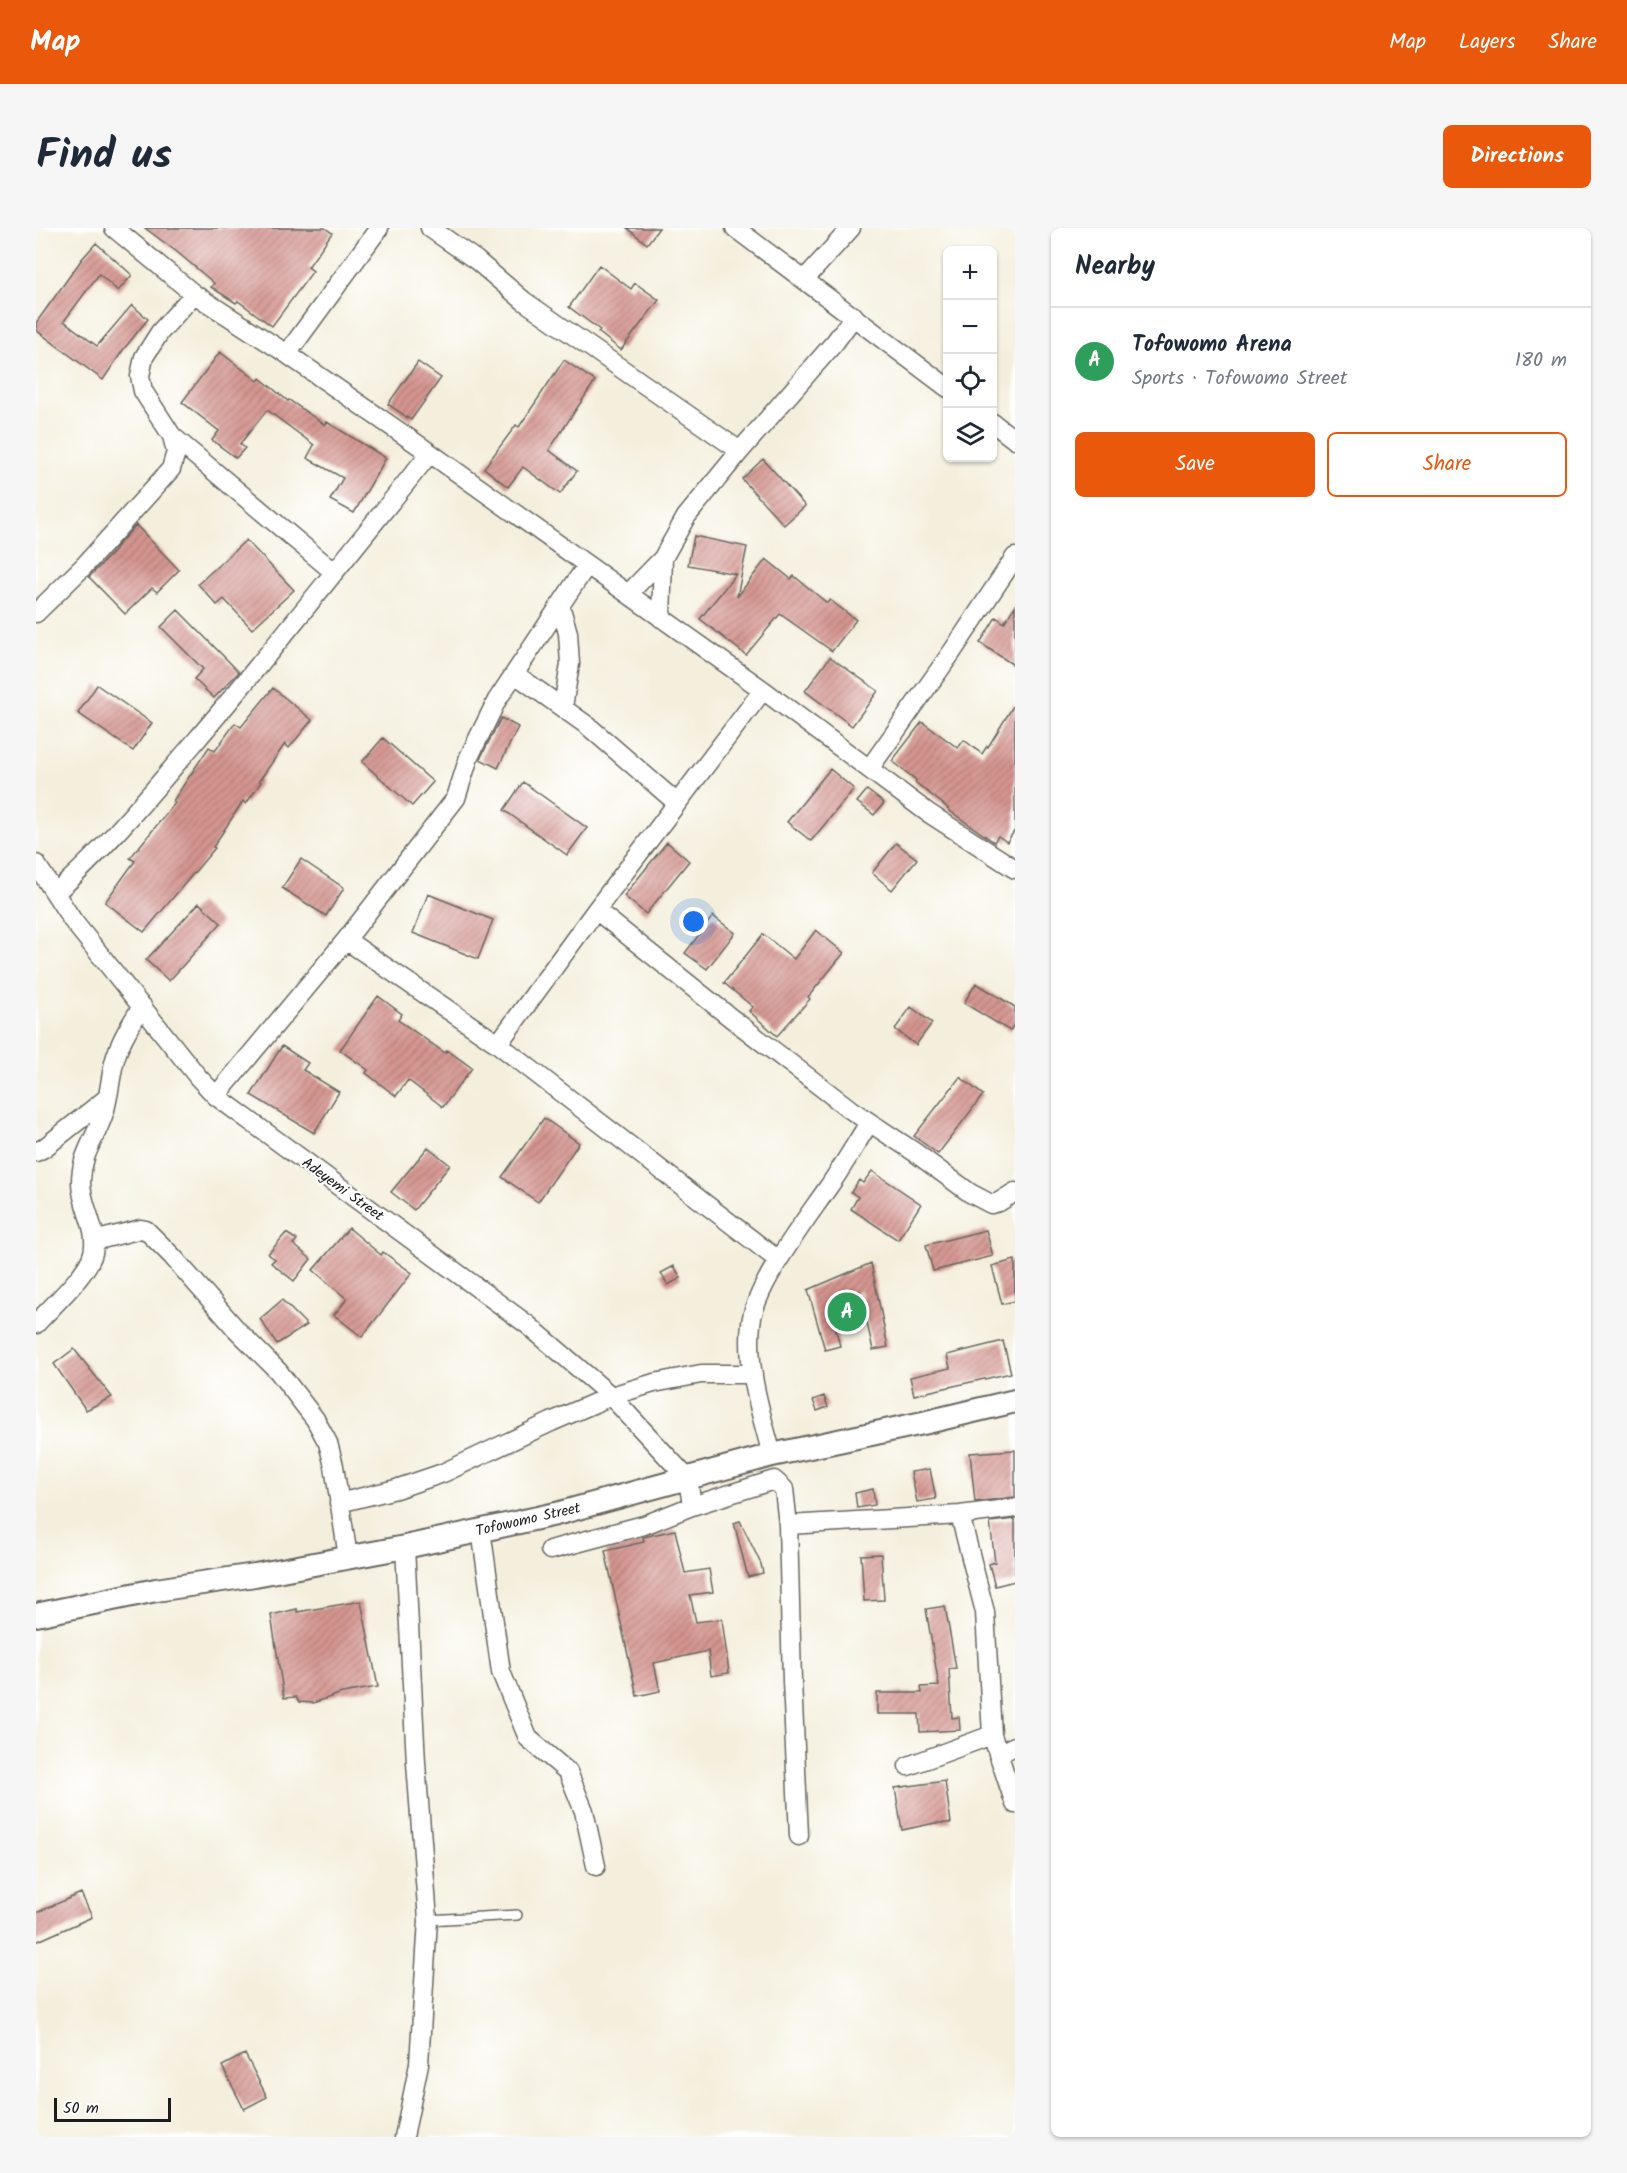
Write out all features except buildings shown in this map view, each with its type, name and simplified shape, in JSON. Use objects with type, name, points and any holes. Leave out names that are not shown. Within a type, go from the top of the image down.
[{"type":"street","points":[[114,228],[194,294],[287,354],[430,453],[629,593],[927,812],[1015,869]]},
{"type":"street","points":[[287,354],[379,228]]},
{"type":"street","points":[[430,228],[476,261],[524,301],[740,451]]},
{"type":"street","points":[[735,228],[943,384]]},
{"type":"street","points":[[804,280],[851,228]]},
{"type":"street","points":[[36,613],[84,566],[171,468],[177,452],[172,436],[143,391],[140,376],[144,357],[155,340],[194,294]]},
{"type":"street","points":[[629,593],[663,558],[686,517],[835,342],[854,316]]},
{"type":"street","points":[[997,426],[1015,440]]},
{"type":"street","points":[[172,436],[334,572]]},
{"type":"street","points":[[55,893],[75,876],[251,676],[430,453]]},
{"type":"street","points":[[869,769],[952,652],[1015,556]]},
{"type":"street","points":[[661,618],[663,558]]},
{"type":"street","points":[[216,1096],[346,940],[456,798],[469,757],[497,700],[587,564]]},
{"type":"street","points":[[561,605],[568,633],[570,664],[562,707]]},
{"type":"street","points":[[515,674],[588,726],[677,803]]},
{"type":"street","points":[[498,1044],[596,910],[763,690]]},
{"type":"street","name":"Adeyemi Street","points":[[38,870],[73,921],[198,1077],[216,1096],[528,1325],[611,1396],[688,1479]]},
{"type":"street","points":[[596,910],[731,1018],[869,1123],[913,1151],[981,1200],[991,1204],[1015,1192]]},
{"type":"street","points":[[346,940],[498,1044],[778,1260]]},
{"type":"street","points":[[36,1324],[88,1266],[93,1252],[94,1230],[84,1202],[81,1183],[84,1156],[104,1113],[114,1061],[123,1036],[142,1006]]},
{"type":"street","points":[[36,1152],[107,1098]]},
{"type":"street","points":[[772,1455],[753,1374],[749,1348],[751,1321],[759,1298],[778,1260],[869,1123]]},
{"type":"street","points":[[94,1241],[141,1229],[146,1230],[237,1330],[278,1371],[315,1419],[328,1443],[334,1466],[348,1557]]},
{"type":"street","points":[[339,1503],[396,1489],[443,1473],[611,1396],[654,1383],[701,1374],[753,1374]]},
{"type":"street","name":"Tofowomo Street","points":[[36,1615],[146,1592],[255,1575],[405,1547],[556,1514],[772,1455],[1015,1401]]},
{"type":"street","points":[[688,1479],[692,1506]]},
{"type":"street","points":[[550,1550],[644,1524],[774,1480],[784,1489],[788,1525],[799,1836]]},
{"type":"street","points":[[788,1525],[960,1515],[1015,1508]]},
{"type":"street","points":[[960,1515],[985,1612],[992,1735],[1015,1804]]},
{"type":"street","points":[[481,1530],[501,1672],[528,1738],[568,1772],[584,1810],[596,1866]]},
{"type":"street","points":[[404,2137],[419,2064],[428,1920],[416,1762],[405,1547]]},
{"type":"street","points":[[908,1766],[992,1735]]},
{"type":"street","points":[[998,1754],[1015,1746]]},
{"type":"lane","points":[[428,1920],[518,1915]]},
{"type":"place","name":"Tofowomo Arena","points":[[847,1312]]}]
